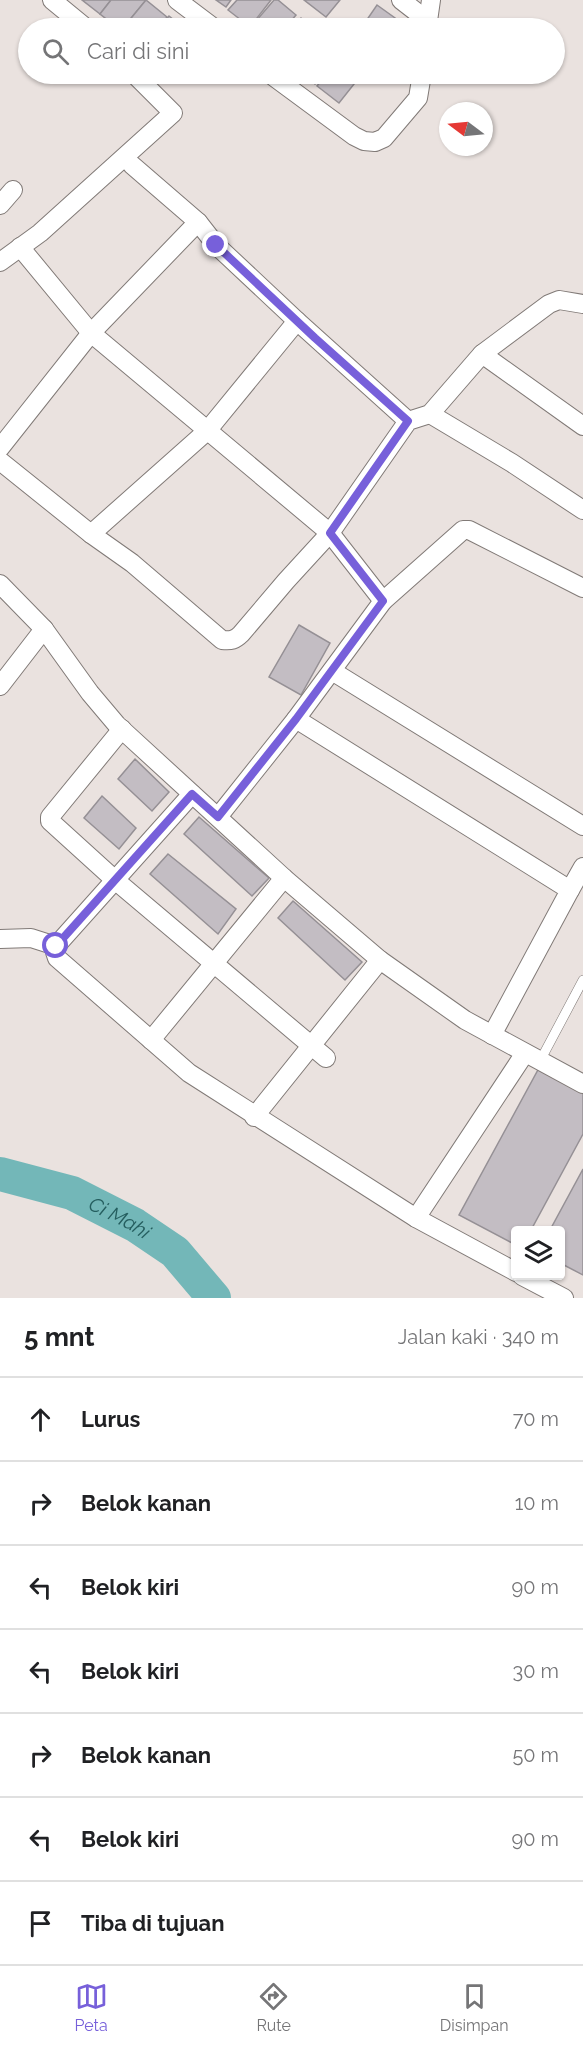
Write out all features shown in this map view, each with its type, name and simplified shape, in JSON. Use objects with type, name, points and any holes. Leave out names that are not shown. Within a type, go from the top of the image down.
[{"type":"street","points":[[52,0],[74,18]]},
{"type":"street","points":[[177,0],[201,18]]},
{"type":"street","points":[[401,0],[420,18]]},
{"type":"street","points":[[429,18],[431,0]]},
{"type":"street","points":[[0,262],[40,233],[173,113],[144,84]]},
{"type":"street","points":[[284,84],[354,136],[364,141],[375,142],[384,138],[418,98],[420,84]]},
{"type":"street","points":[[132,165],[198,222],[216,245],[408,421]]},
{"type":"street","points":[[0,205],[13,190]]},
{"type":"street","points":[[0,448],[91,333],[198,222]]},
{"type":"street","points":[[20,247],[91,333],[330,533],[383,601]]},
{"type":"street","points":[[0,461],[132,563],[222,640],[229,641],[241,634],[330,533],[408,421],[430,414],[482,354],[549,304],[559,300],[583,304]]},
{"type":"street","points":[[92,534],[207,430],[297,321]]},
{"type":"street","points":[[482,354],[583,426]]},
{"type":"street","points":[[430,414],[512,462],[583,510]]},
{"type":"street","points":[[218,817],[296,719],[383,601],[463,530],[469,530],[583,588]]},
{"type":"street","points":[[0,584],[44,629],[90,693],[122,729],[284,878],[380,960],[465,1020],[583,1084]]},
{"type":"street","points":[[0,686],[44,629]]},
{"type":"street","points":[[332,671],[583,826]]},
{"type":"street","points":[[296,719],[570,890]]},
{"type":"street","points":[[122,729],[50,817],[50,821],[115,880],[310,1047],[326,1058]]},
{"type":"street","points":[[192,794],[56,946],[57,958],[189,1073],[416,1218],[511,1269]]},
{"type":"street","points":[[492,1035],[583,867]]},
{"type":"street","points":[[151,1040],[284,878]]},
{"type":"street","points":[[0,939],[31,938],[56,946]]},
{"type":"street","points":[[255,1117],[380,960]]},
{"type":"street","points":[[416,1218],[533,1057]]},
{"type":"street","points":[[531,1280],[564,1298]]},
{"type":"lane","points":[[533,1057],[583,981]]},
{"type":"building","points":[[82,0],[111,0],[100,14]]},
{"type":"building","points":[[111,0],[146,0],[131,18],[105,18],[100,14]]},
{"type":"building","points":[[146,0],[167,17],[166,18],[131,18]]},
{"type":"building","points":[[216,0],[231,0],[226,7]]},
{"type":"building","points":[[237,0],[271,0],[257,18],[238,18],[228,10]]},
{"type":"building","points":[[274,0],[278,0],[296,15],[293,18],[259,18]]},
{"type":"building","points":[[304,0],[340,0],[326,17]]},
{"type":"building","points":[[377,5],[395,18],[368,18]]},
{"type":"building","points":[[319,84],[354,84],[339,103],[317,86]]},
{"type":"building","points":[[299,625],[330,643],[301,695],[269,677]]},
{"type":"building","points":[[135,759],[169,792],[152,811],[118,779]]},
{"type":"building","points":[[102,796],[136,828],[119,849],[84,818]]},
{"type":"building","points":[[199,817],[269,878],[252,896],[184,834]]},
{"type":"building","points":[[168,854],[236,909],[218,934],[150,874]]},
{"type":"building","points":[[293,901],[362,962],[345,980],[278,918]]},
{"type":"building","points":[[539,1068],[583,1092],[583,1134],[533,1226],[511,1226],[511,1242],[459,1215]]},
{"type":"building","points":[[583,1169],[583,1275],[565,1266],[565,1226],[552,1226]]},
{"type":"waterway","name":"Ci Mahi","points":[[0,1174],[72,1193],[135,1225],[175,1252],[214,1298]]},
{"type":"route","points":[[56,946],[192,794],[218,817],[296,719],[383,601],[330,533],[408,421],[216,245]]}]
